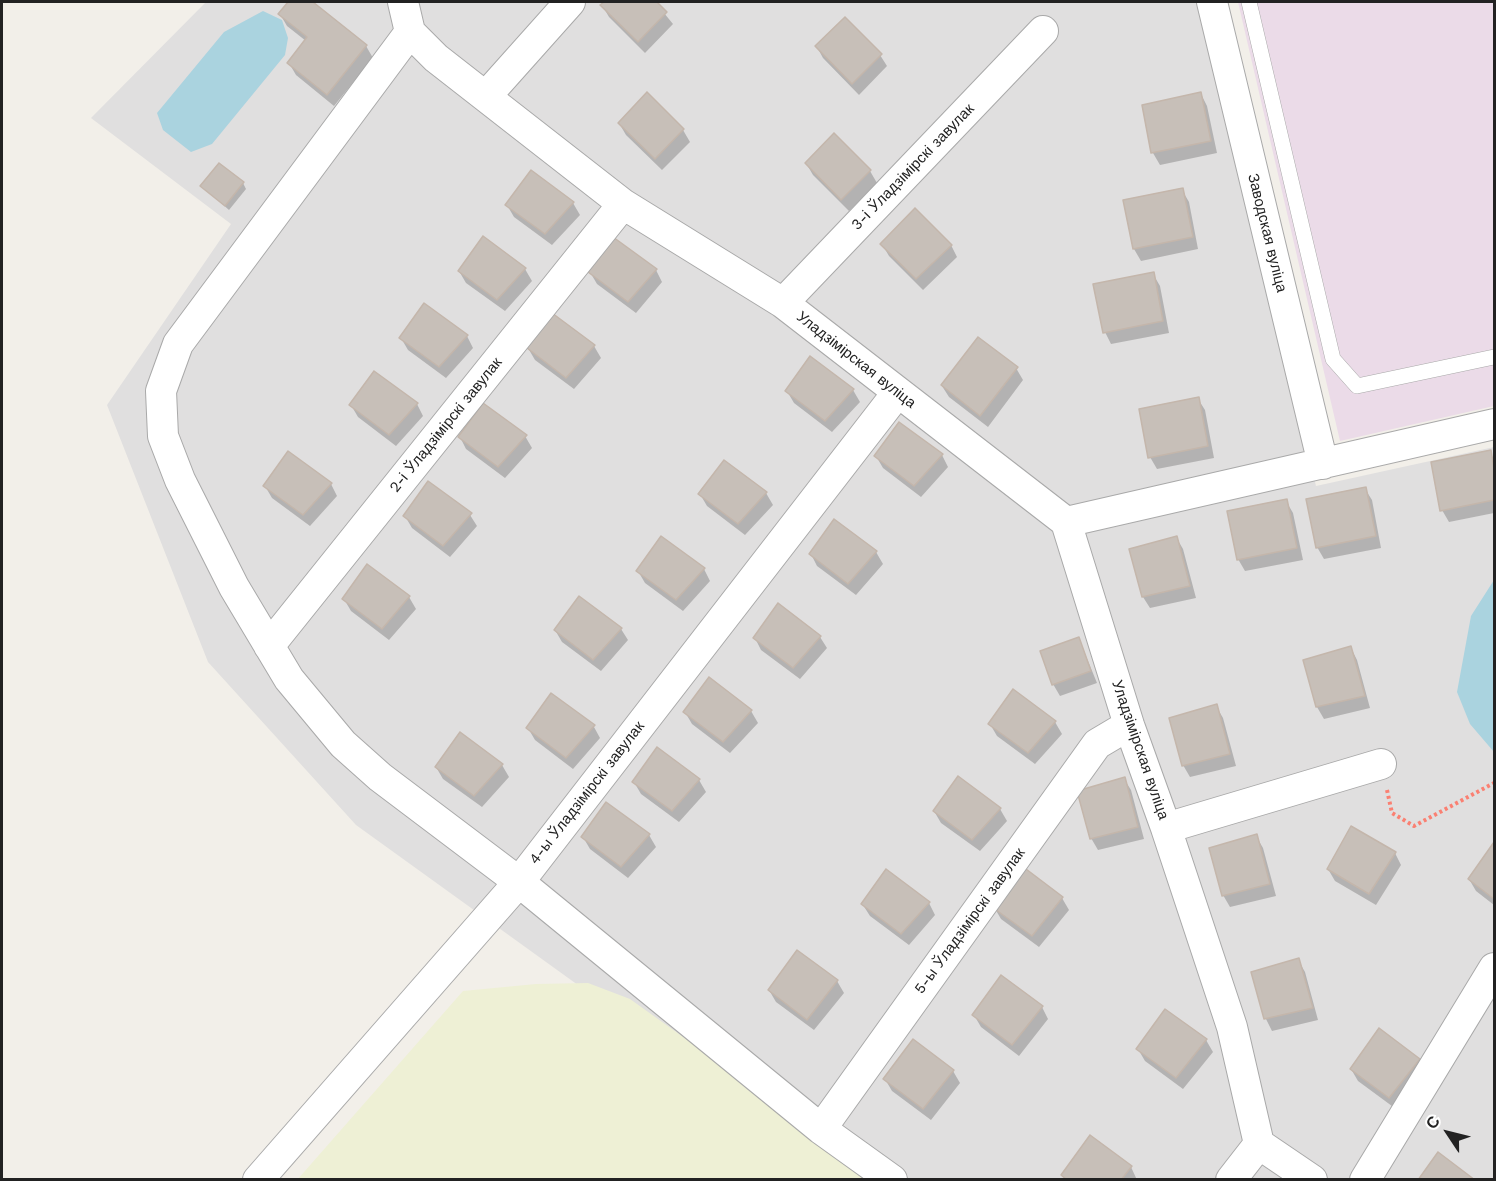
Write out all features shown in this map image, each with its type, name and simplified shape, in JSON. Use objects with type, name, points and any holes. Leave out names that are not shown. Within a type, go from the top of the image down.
[{"type":"street","points":[[403,2],[410,32],[178,344],[161,392],[163,436],[180,480],[234,587],[289,679],[343,744],[380,777],[519,882],[821,1129],[892,1179]]},
{"type":"street","points":[[487,95],[570,2]]},
{"type":"street","name":"Заводская вуліца","points":[[1212,2],[1323,464]]},
{"type":"street","name":"3-і Ўладзімірскі завулак","points":[[783,303],[1043,31]]},
{"type":"street","name":"Уладзімірская вуліца","points":[[410,32],[436,58],[487,95],[623,204],[783,303],[1066,522],[1129,725],[1232,1027],[1259,1144]]},
{"type":"street","name":"2-і Ўладзімірскі завулак","points":[[269,646],[623,204]]},
{"type":"street","name":"4-ы Ўладзімірскі завулак","points":[[258,1179],[519,882],[898,392]]},
{"type":"street","points":[[1066,522],[1494,424]]},
{"type":"street","name":"5-ы Ўладзімірскі завулак","points":[[821,1129],[1097,744],[1129,725]]},
{"type":"street","name":"Уладзімірская вуліца","points":[[1166,828],[1381,764]]},
{"type":"street","points":[[1365,1179],[1494,968]]},
{"type":"street","points":[[1231,1179],[1259,1144],[1312,1179]]},
{"type":"lane","points":[[1249,2],[1333,359],[1357,386],[1494,357]]},
{"type":"path","points":[[1381,764],[1392,813],[1414,826],[1494,783]]},
{"type":"shaded area","points":[[206,2],[1199,2],[1316,486],[1494,447],[1494,1179],[847,1179],[356,825],[208,662],[107,405],[231,224],[91,118]]},
{"type":"shaded area","points":[[1238,2],[1494,2],[1494,406],[1340,441]]},
{"type":"green space","points":[[588,983],[630,999],[882,1179],[297,1180],[463,991],[536,984]]},
{"type":"water","points":[[263,11],[282,20],[288,38],[285,55],[212,144],[191,152],[163,130],[157,113],[224,32]]},
{"type":"water","points":[[1494,580],[1494,752],[1470,724],[1457,692],[1471,616]]},
{"type":"building","points":[[288,2],[313,2],[367,45],[327,95],[287,63],[307,37],[278,14]]},
{"type":"building","points":[[604,2],[657,2],[667,12],[638,42],[600,5]]},
{"type":"building","points":[[845,17],[882,54],[852,84],[815,46]]},
{"type":"building","points":[[647,92],[684,129],[655,159],[618,123]]},
{"type":"building","points":[[1201,92],[1211,141],[1151,153],[1142,105]]},
{"type":"building","points":[[834,133],[871,170],[841,200],[805,163]]},
{"type":"building","points":[[219,163],[244,182],[225,206],[200,186]]},
{"type":"building","points":[[531,170],[574,202],[545,234],[505,205]]},
{"type":"building","points":[[1183,188],[1193,237],[1133,249],[1123,200]]},
{"type":"building","points":[[915,208],[952,245],[916,279],[880,244]]},
{"type":"building","points":[[483,236],[526,268],[497,300],[458,271]]},
{"type":"building","points":[[613,237],[657,269],[628,302],[588,272]]},
{"type":"building","points":[[1154,272],[1163,321],[1103,333],[1093,284]]},
{"type":"building","points":[[424,303],[468,335],[439,367],[399,338]]},
{"type":"building","points":[[552,313],[595,345],[566,378],[527,348]]},
{"type":"building","points":[[978,337],[1018,367],[980,416],[941,385]]},
{"type":"building","points":[[810,356],[854,389],[825,421],[785,391]]},
{"type":"building","points":[[374,371],[418,403],[389,435],[349,405]]},
{"type":"building","points":[[1199,397],[1208,446],[1148,458],[1139,409]]},
{"type":"building","points":[[483,403],[527,435],[498,467],[458,437]]},
{"type":"building","points":[[899,422],[943,454],[914,486],[874,456]]},
{"type":"building","points":[[1491,450],[1494,469],[1494,500],[1440,511],[1431,462]]},
{"type":"building","points":[[288,451],[332,483],[303,515],[263,486]]},
{"type":"building","points":[[724,460],[767,492],[738,524],[698,494]]},
{"type":"building","points":[[428,481],[472,513],[443,546],[403,516]]},
{"type":"building","points":[[1366,487],[1376,536],[1316,548],[1306,499]]},
{"type":"building","points":[[1287,499],[1297,548],[1237,560],[1227,511]]},
{"type":"building","points":[[834,519],[877,551],[848,584],[809,554]]},
{"type":"building","points":[[661,536],[705,568],[676,600],[636,571]]},
{"type":"building","points":[[1177,536],[1190,586],[1142,597],[1129,549]]},
{"type":"building","points":[[367,564],[410,596],[382,629],[342,599]]},
{"type":"building","points":[[579,596],[622,628],[593,660],[554,630]]},
{"type":"building","points":[[778,603],[821,636],[793,668],[753,638]]},
{"type":"building","points":[[1079,637],[1091,671],[1052,685],[1040,651]]},
{"type":"building","points":[[1351,646],[1365,696],[1316,707],[1303,660]]},
{"type":"building","points":[[709,677],[752,710],[723,742],[683,712]]},
{"type":"building","points":[[1013,689],[1056,721],[1028,753],[988,724]]},
{"type":"building","points":[[551,693],[595,725],[566,758],[526,728]]},
{"type":"building","points":[[1217,704],[1230,754],[1182,766],[1169,718]]},
{"type":"building","points":[[460,732],[503,764],[474,796],[435,767]]},
{"type":"building","points":[[657,747],[700,779],[672,811],[632,782]]},
{"type":"building","points":[[958,776],[1001,808],[972,840],[933,811]]},
{"type":"building","points":[[1125,777],[1138,827],[1090,839],[1077,791]]},
{"type":"building","points":[[606,802],[650,834],[621,867],[581,837]]},
{"type":"building","points":[[1351,826],[1396,852],[1369,894],[1327,869]]},
{"type":"building","points":[[1257,834],[1270,884],[1222,896],[1209,848]]},
{"type":"building","points":[[1494,842],[1494,899],[1468,879]]},
{"type":"building","points":[[1022,866],[1063,897],[1032,936],[992,907]]},
{"type":"building","points":[[886,869],[930,902],[901,934],[861,904]]},
{"type":"building","points":[[797,950],[838,980],[807,1020],[768,990]]},
{"type":"building","points":[[1299,958],[1313,1008],[1264,1019],[1251,972]]},
{"type":"building","points":[[1001,975],[1043,1006],[1012,1045],[972,1015]]},
{"type":"building","points":[[1165,1009],[1207,1039],[1176,1078],[1136,1049]]},
{"type":"building","points":[[1379,1028],[1420,1059],[1389,1098],[1350,1069]]},
{"type":"building","points":[[913,1039],[954,1070],[923,1109],[883,1079]]},
{"type":"building","points":[[1090,1135],[1132,1166],[1121,1180],[1067,1180],[1061,1175]]},
{"type":"building","points":[[1438,1152],[1475,1180],[1418,1180]]}]
